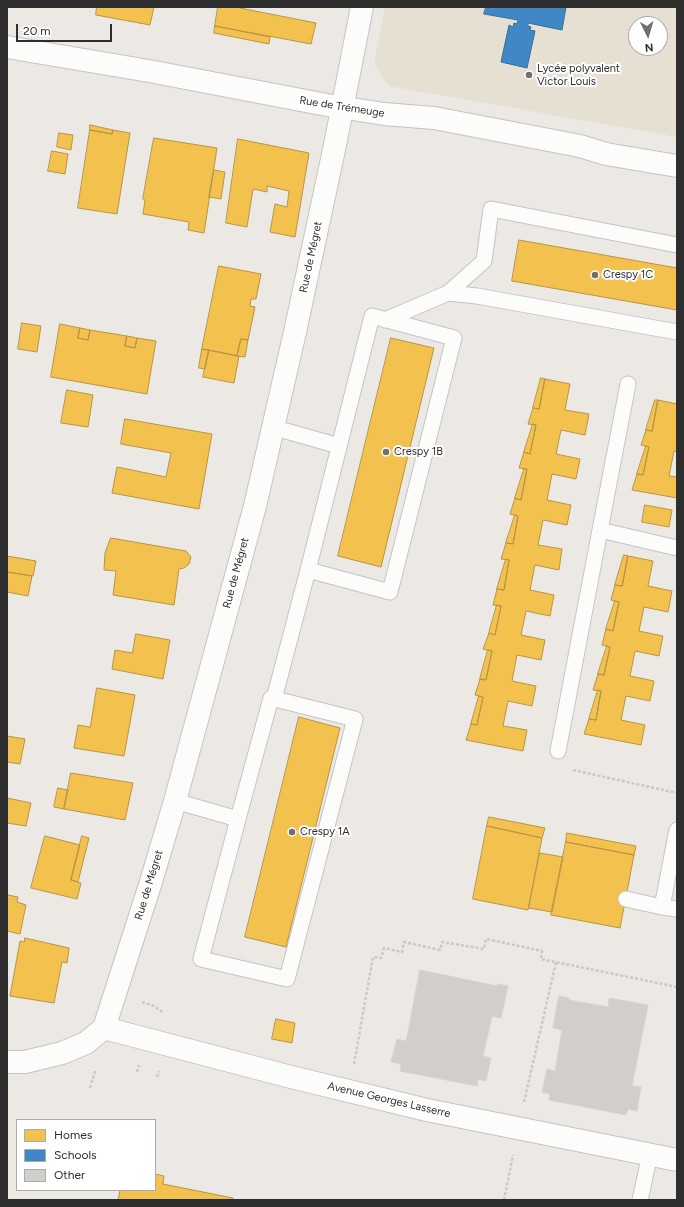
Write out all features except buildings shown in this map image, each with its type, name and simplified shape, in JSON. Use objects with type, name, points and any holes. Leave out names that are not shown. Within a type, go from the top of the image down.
[{"type":"street","name":"Rue de Mégret","points":[[104,1028],[150,885],[175,801],[255,506],[344,107],[362,7]]},
{"type":"street","name":"Rue de Trémeuge","points":[[7,47],[149,71],[264,94],[384,114],[434,118],[580,146],[606,154],[677,166]]},
{"type":"street","points":[[7,1062],[25,1062],[62,1053],[86,1043],[104,1028]]},
{"type":"street","name":"Avenue Georges Lasserre","points":[[104,1028],[427,1110],[677,1160]]},
{"type":"lane","points":[[385,320],[448,292],[484,261],[491,209],[677,245]]},
{"type":"lane","points":[[448,292],[677,332]]},
{"type":"lane","points":[[274,699],[372,316],[454,338],[390,592],[308,570]]},
{"type":"lane","points":[[558,752],[628,384]]},
{"type":"lane","points":[[272,427],[339,446]]},
{"type":"lane","points":[[600,530],[677,548]]},
{"type":"lane","points":[[271,698],[355,719],[287,979],[201,959],[238,820],[271,698]]},
{"type":"lane","points":[[175,801],[238,820]]},
{"type":"lane","points":[[626,898],[670,908],[677,830]]},
{"type":"lane","points":[[640,1200],[650,1154]]},
{"type":"path","points":[[558,752],[556,766],[677,793]]},
{"type":"path","points":[[349,1091],[373,957],[382,958],[384,948],[402,952],[404,942],[440,950],[442,942],[484,949],[486,939],[542,951],[541,959],[677,987]]},
{"type":"path","points":[[518,1128],[556,962]]},
{"type":"path","points":[[90,1088],[95,1070]]},
{"type":"path","points":[[504,1200],[513,1155]]},
{"type":"shaded area","name":"Lycée polyvalent Victor Louis","points":[[385,7],[677,7],[677,137],[389,86],[374,64]]},
{"type":"place","name":"Lycée polyvalent Victor Louis","points":[[529,75]]},
{"type":"place","name":"Crespy 1C","points":[[595,275]]},
{"type":"place","name":"Crespy 1B","points":[[386,452]]},
{"type":"place","name":"Crespy 1A","points":[[292,832]]}]
